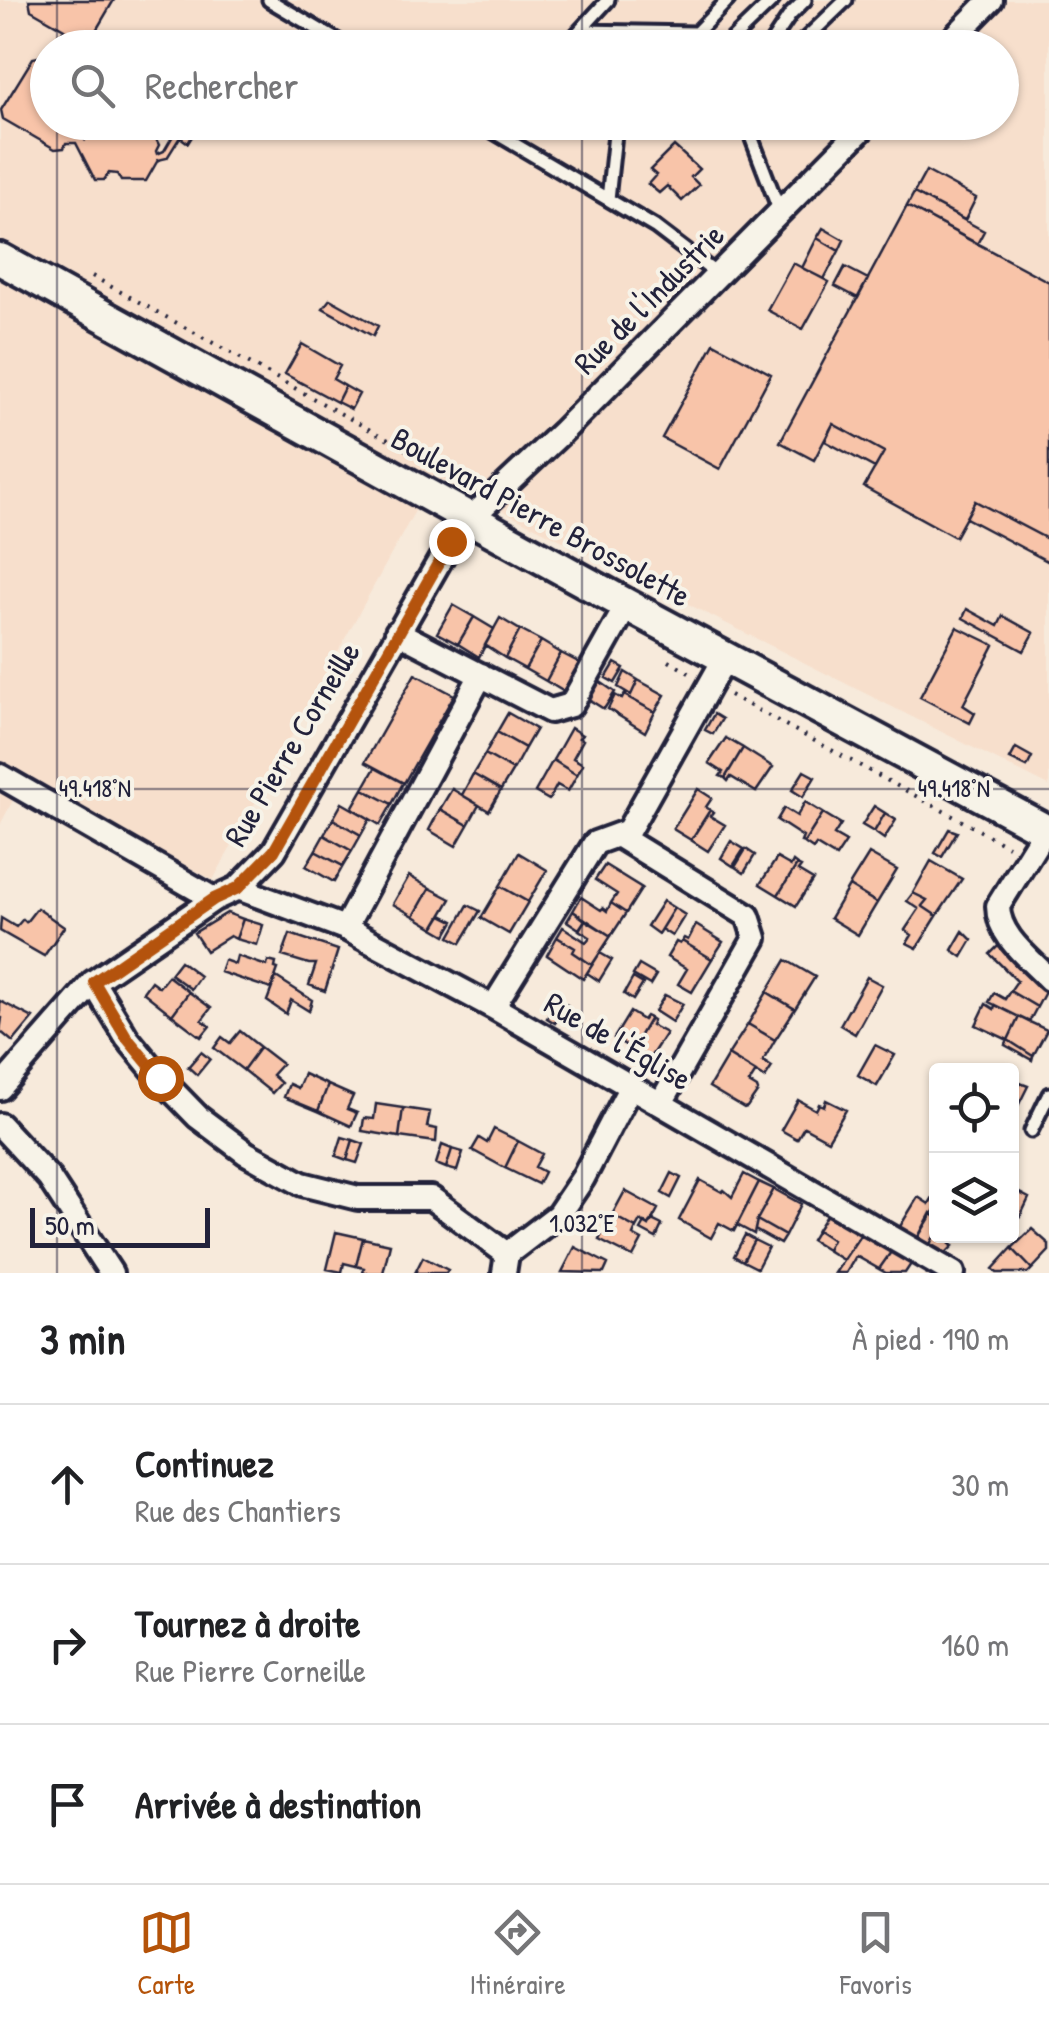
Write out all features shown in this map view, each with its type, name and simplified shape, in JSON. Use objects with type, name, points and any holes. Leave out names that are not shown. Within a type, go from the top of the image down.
[{"type":"main road","name":"Boulevard Pierre Brossolette","points":[[0,259],[627,605],[1047,831]]},
{"type":"street","points":[[962,30],[991,0]]},
{"type":"street","name":"Rue de l'Industrie","points":[[471,518],[562,432],[851,140]]},
{"type":"street","name":"Rue Pierre Corneille","points":[[2,1081],[94,982],[214,899],[238,888],[274,851],[397,632],[451,541],[471,518]]},
{"type":"street","points":[[397,632],[550,711],[571,705],[627,605]]},
{"type":"street","points":[[493,1007],[595,842],[628,831],[725,658]]},
{"type":"street","points":[[344,928],[481,675]]},
{"type":"street","points":[[0,776],[214,899]]},
{"type":"street","points":[[1047,831],[998,906],[998,918],[1003,930],[1049,979]]},
{"type":"street","points":[[617,835],[748,916],[755,938],[661,1103]]},
{"type":"street","name":"Rue de l'Église","points":[[238,888],[344,928],[493,1007],[953,1273]]},
{"type":"street","points":[[94,982],[127,1038],[160,1078],[198,1116],[246,1153],[302,1184],[358,1198],[432,1198],[506,1264],[558,1215],[583,1178],[630,1086]]},
{"type":"street","points":[[0,1125],[49,1178],[111,1273]]},
{"type":"lane","points":[[269,0],[320,30]]},
{"type":"lane","points":[[580,30],[608,0]]},
{"type":"lane","points":[[699,30],[728,0]]},
{"type":"lane","points":[[742,30],[773,0]]},
{"type":"lane","points":[[780,30],[805,0]]},
{"type":"lane","points":[[815,30],[846,0]]},
{"type":"lane","points":[[516,140],[655,227],[718,276]]},
{"type":"lane","points":[[608,199],[617,140]]},
{"type":"lane","points":[[752,140],[780,212]]},
{"type":"lane","points":[[1031,1132],[1049,1094]]},
{"type":"path","points":[[79,269],[422,458]]},
{"type":"shaded area","points":[[0,0],[1049,0],[1049,786],[434,476],[213,880],[24,779],[0,825]]},
{"type":"building","points":[[29,0],[114,0],[96,30],[63,30],[31,10]]},
{"type":"building","points":[[30,63],[30,135],[3,119],[1,110]]},
{"type":"building","points":[[39,140],[156,140],[157,154],[170,140],[178,140],[167,158],[158,160],[146,181],[121,181],[117,174],[109,173],[104,180],[95,180],[76,143],[55,149]]},
{"type":"building","points":[[674,146],[699,169],[691,177],[699,185],[682,201],[667,186],[659,193],[648,184],[656,175],[650,170]]},
{"type":"building","points":[[926,171],[976,198],[965,220],[914,193]]},
{"type":"building","points":[[914,193],[984,231],[977,244],[907,206]]},
{"type":"building","points":[[907,206],[1049,282],[1049,540],[975,501],[955,537],[864,487],[884,452],[833,424],[814,460],[780,442]]},
{"type":"building","points":[[823,228],[844,240],[839,251],[817,238]]},
{"type":"building","points":[[817,238],[839,251],[824,279],[802,268]]},
{"type":"building","points":[[793,263],[829,282],[803,329],[767,310]]},
{"type":"building","points":[[845,267],[868,279],[858,298],[835,286]]},
{"type":"building","points":[[330,299],[378,326],[373,336],[323,308]]},
{"type":"building","points":[[714,343],[771,374],[720,469],[662,438]]},
{"type":"building","points":[[302,344],[340,366],[333,379],[345,386],[337,402],[285,374]]},
{"type":"building","points":[[345,386],[359,394],[351,409],[337,402]]},
{"type":"building","points":[[833,424],[884,452],[875,468],[825,441]]},
{"type":"building","points":[[975,501],[1049,540],[1049,562],[966,518]]},
{"type":"building","points":[[453,605],[474,617],[458,644],[437,633]]},
{"type":"building","points":[[967,609],[998,626],[1003,616],[1034,633],[1024,651],[963,618]]},
{"type":"building","points":[[474,617],[494,629],[479,657],[458,644]]},
{"type":"building","points":[[500,618],[520,630],[505,658],[485,645]]},
{"type":"building","points":[[957,627],[994,645],[963,705],[975,713],[970,723],[920,697]]},
{"type":"building","points":[[520,630],[541,641],[525,669],[505,658]]},
{"type":"building","points":[[541,641],[561,653],[546,681],[525,669]]},
{"type":"building","points":[[561,653],[582,664],[566,693],[546,681]]},
{"type":"building","points":[[615,663],[624,668],[615,683],[606,678]]},
{"type":"building","points":[[625,672],[638,680],[631,695],[618,687]]},
{"type":"building","points":[[415,674],[454,695],[404,783],[365,762]]},
{"type":"building","points":[[638,680],[665,695],[655,712],[624,695],[631,695]]},
{"type":"building","points":[[599,681],[615,692],[604,709],[588,699]]},
{"type":"building","points":[[615,695],[622,699],[624,695],[655,712],[645,732],[608,709]]},
{"type":"building","points":[[508,713],[536,729],[525,748],[497,732]]},
{"type":"building","points":[[714,714],[722,719],[713,734],[705,730]]},
{"type":"building","points":[[571,728],[583,740],[573,758],[583,764],[577,775],[553,760]]},
{"type":"building","points":[[497,732],[525,748],[513,770],[485,754]]},
{"type":"building","points":[[726,738],[743,748],[725,778],[720,776],[723,772],[709,763]]},
{"type":"building","points":[[743,748],[773,767],[756,792],[731,777],[728,781],[725,778]]},
{"type":"building","points":[[1016,748],[1032,757],[1027,767],[1010,759]]},
{"type":"building","points":[[485,754],[513,770],[501,790],[473,774]]},
{"type":"building","points":[[553,760],[577,775],[568,791],[557,785],[549,800],[535,792]]},
{"type":"building","points":[[375,768],[403,783],[392,804],[363,789]]},
{"type":"building","points":[[804,771],[815,777],[803,797],[792,790]]},
{"type":"building","points":[[473,774],[501,790],[489,811],[462,795]]},
{"type":"building","points":[[363,789],[392,804],[380,825],[352,808]]},
{"type":"building","points":[[452,789],[479,805],[468,825],[440,809]]},
{"type":"building","points":[[698,789],[712,798],[706,807],[710,810],[691,840],[673,829]]},
{"type":"building","points":[[805,802],[823,813],[804,843],[803,837],[777,820],[784,808],[797,816]]},
{"type":"building","points":[[342,803],[370,819],[361,835],[333,819]]},
{"type":"building","points":[[874,806],[885,813],[874,832],[862,825]]},
{"type":"building","points":[[440,809],[468,825],[456,846],[429,830]]},
{"type":"building","points":[[710,810],[710,816],[725,825],[708,851],[691,840]]},
{"type":"building","points":[[823,813],[841,824],[834,835],[846,842],[836,857],[804,843]]},
{"type":"building","points":[[885,813],[896,820],[884,839],[874,832]]},
{"type":"building","points":[[333,819],[361,835],[352,851],[324,835]]},
{"type":"building","points":[[949,829],[957,832],[942,857],[935,853]]},
{"type":"building","points":[[324,835],[352,851],[343,866],[315,851]]},
{"type":"building","points":[[731,841],[744,849],[733,866],[721,858]]},
{"type":"building","points":[[746,849],[755,855],[744,873],[735,867]]},
{"type":"building","points":[[315,851],[343,866],[334,882],[306,866]]},
{"type":"building","points":[[519,853],[547,870],[528,902],[500,886]]},
{"type":"building","points":[[869,854],[897,870],[877,903],[849,886]]},
{"type":"building","points":[[777,858],[797,865],[778,895],[760,884]]},
{"type":"building","points":[[931,861],[962,879],[937,916],[922,906],[927,900],[913,893]]},
{"type":"building","points":[[605,865],[642,888],[626,913],[611,903],[617,894],[595,880]]},
{"type":"building","points":[[797,865],[801,867],[798,871],[813,880],[796,906],[778,895]]},
{"type":"building","points":[[409,876],[430,888],[414,916],[393,904]]},
{"type":"building","points":[[500,886],[528,902],[509,934],[481,918]]},
{"type":"building","points":[[849,886],[877,903],[858,935],[830,918]]},
{"type":"building","points":[[430,888],[451,899],[434,928],[414,916]]},
{"type":"building","points":[[913,893],[927,900],[922,906],[937,916],[917,948],[907,943],[912,935],[905,930],[919,909],[907,901]]},
{"type":"building","points":[[581,897],[601,910],[607,911],[611,903],[626,913],[611,936],[573,911]]},
{"type":"building","points":[[663,901],[674,908],[658,934],[647,926]]},
{"type":"building","points":[[468,905],[480,911],[461,943],[450,937]]},
{"type":"building","points":[[37,908],[64,927],[44,956],[0,931],[1,918],[16,927],[23,919],[26,922]]},
{"type":"building","points":[[674,908],[685,915],[672,936],[661,929]]},
{"type":"building","points":[[573,911],[585,920],[579,929],[567,921]]},
{"type":"building","points":[[227,913],[243,919],[236,939],[230,936],[206,951],[194,933]]},
{"type":"building","points":[[442,915],[454,921],[446,935],[434,928]]},
{"type":"building","points":[[243,919],[263,925],[257,945],[236,939]]},
{"type":"building","points":[[585,920],[611,936],[592,965],[557,937],[563,927],[586,942],[590,937],[579,930]]},
{"type":"building","points":[[696,925],[723,942],[712,959],[682,941],[688,940]]},
{"type":"building","points":[[963,931],[972,940],[962,957],[952,950]]},
{"type":"building","points":[[290,934],[338,950],[325,991],[309,985],[316,964],[282,956]]},
{"type":"building","points":[[557,937],[592,965],[583,979],[547,955]]},
{"type":"building","points":[[682,941],[712,959],[692,992],[678,984],[687,969],[667,957],[676,942]]},
{"type":"building","points":[[998,946],[1045,992],[1037,1007],[1010,991],[1017,981],[990,954]]},
{"type":"building","points":[[600,953],[612,960],[599,981],[587,973]]},
{"type":"building","points":[[237,956],[267,966],[268,961],[276,963],[278,969],[271,989],[220,972],[224,960],[235,964]]},
{"type":"building","points":[[786,960],[815,977],[795,1009],[767,992]]},
{"type":"building","points":[[180,961],[200,976],[191,989],[170,974]]},
{"type":"building","points":[[639,965],[656,975],[650,985],[633,975]]},
{"type":"building","points":[[168,976],[189,992],[172,1015],[143,992],[151,981],[159,987]]},
{"type":"building","points":[[276,977],[312,1000],[309,1011],[291,1000],[286,1014],[267,1001]]},
{"type":"building","points":[[867,977],[882,985],[855,1034],[840,1025]]},
{"type":"building","points":[[633,978],[643,984],[633,1000],[624,994]]},
{"type":"building","points":[[1010,991],[1037,1007],[1029,1022],[989,1002],[994,993],[1005,999]]},
{"type":"building","points":[[189,992],[211,1008],[202,1020],[210,1026],[201,1037],[172,1015]]},
{"type":"building","points":[[767,992],[795,1009],[775,1040],[748,1024]]},
{"type":"building","points":[[665,995],[683,1004],[672,1022],[655,1011]]},
{"type":"building","points":[[558,1000],[567,1005],[555,1023],[547,1018]]},
{"type":"building","points":[[0,1001],[33,1018],[13,1042],[0,1031]]},
{"type":"building","points":[[986,1004],[1019,1017],[1008,1040],[976,1025]]},
{"type":"building","points":[[630,1012],[643,1020],[646,1016],[650,1018],[632,1049],[614,1038]]},
{"type":"building","points":[[1019,1017],[1047,1030],[1033,1056],[1008,1040]]},
{"type":"building","points":[[650,1018],[651,1025],[666,1033],[649,1059],[637,1052],[630,1053]]},
{"type":"building","points":[[748,1024],[775,1040],[763,1061],[772,1067],[765,1078],[728,1055]]},
{"type":"building","points":[[240,1031],[260,1047],[243,1070],[214,1048],[222,1037],[230,1043]]},
{"type":"building","points":[[1008,1040],[1033,1056],[1032,1060],[1005,1045]]},
{"type":"building","points":[[875,1045],[895,1055],[877,1086],[858,1075]]},
{"type":"building","points":[[260,1047],[282,1064],[272,1075],[281,1083],[272,1093],[243,1070]]},
{"type":"building","points":[[201,1052],[210,1059],[197,1075],[188,1067]]},
{"type":"building","points":[[728,1055],[756,1072],[749,1083],[758,1091],[744,1108],[709,1087]]},
{"type":"building","points":[[304,1074],[328,1085],[318,1111],[284,1097],[289,1084],[298,1088]]},
{"type":"building","points":[[328,1085],[353,1096],[347,1109],[357,1113],[351,1126],[318,1111]]},
{"type":"building","points":[[1019,1085],[1028,1086],[1019,1104]]},
{"type":"building","points":[[798,1100],[816,1110],[826,1100],[846,1110],[828,1140],[804,1127],[797,1139],[781,1130]]},
{"type":"building","points":[[376,1104],[403,1108],[399,1137],[362,1131],[364,1118],[374,1119]]},
{"type":"building","points":[[403,1108],[430,1112],[427,1127],[437,1129],[436,1142],[399,1137]]},
{"type":"building","points":[[494,1129],[518,1141],[505,1168],[472,1150],[479,1138],[487,1143]]},
{"type":"building","points":[[342,1137],[353,1140],[347,1160],[336,1156]]},
{"type":"building","points":[[353,1140],[364,1144],[357,1163],[347,1160]]},
{"type":"building","points":[[518,1141],[542,1154],[535,1167],[544,1172],[538,1184],[505,1168]]},
{"type":"building","points":[[442,1145],[452,1149],[446,1168],[436,1164]]},
{"type":"building","points":[[452,1149],[463,1152],[457,1171],[446,1168]]},
{"type":"building","points":[[672,1173],[681,1178],[671,1198],[662,1193]]},
{"type":"building","points":[[744,1174],[759,1182],[734,1231],[719,1223],[711,1238],[679,1220],[700,1180],[732,1197]]},
{"type":"building","points":[[759,1182],[774,1189],[754,1234],[737,1225]]},
{"type":"building","points":[[774,1189],[801,1204],[785,1236],[757,1220]]},
{"type":"building","points":[[625,1191],[658,1209],[649,1226],[640,1221],[636,1228],[612,1215]]},
{"type":"building","points":[[1019,1193],[1029,1198],[1019,1217]]},
{"type":"building","points":[[918,1197],[929,1204],[929,1219],[917,1239],[899,1228]]},
{"type":"building","points":[[827,1214],[861,1234],[843,1260],[827,1250],[832,1240],[817,1230]]},
{"type":"building","points":[[612,1215],[636,1228],[633,1235],[642,1240],[633,1257],[599,1240]]},
{"type":"building","points":[[929,1217],[929,1246],[917,1239]]},
{"type":"building","points":[[653,1218],[662,1225],[656,1238],[641,1230]]},
{"type":"building","points":[[757,1220],[785,1236],[780,1244],[755,1230]]},
{"type":"building","points":[[1032,1229],[1049,1244],[1049,1251],[1032,1269],[1012,1248]]},
{"type":"building","points":[[817,1230],[832,1240],[827,1250],[811,1240]]},
{"type":"building","points":[[336,1232],[363,1238],[356,1266],[344,1263],[342,1272],[327,1269]]},
{"type":"building","points":[[861,1234],[891,1252],[879,1269],[856,1256],[846,1273],[835,1273]]},
{"type":"building","points":[[745,1235],[754,1240],[743,1261],[734,1256]]},
{"type":"building","points":[[363,1238],[390,1244],[383,1273],[363,1273],[364,1268],[356,1266]]},
{"type":"building","points":[[754,1240],[768,1247],[757,1268],[743,1261]]},
{"type":"building","points":[[951,1243],[953,1246],[944,1255],[929,1246]]},
{"type":"building","points":[[575,1247],[608,1264],[604,1273],[562,1272]]},
{"type":"building","points":[[1012,1248],[1032,1269],[1028,1273],[997,1273],[993,1269]]},
{"type":"building","points":[[891,1252],[911,1264],[905,1273],[879,1269]]},
{"type":"building","points":[[423,1257],[448,1270],[415,1273]]},
{"type":"route","points":[[160,1078],[127,1038],[94,982],[214,899],[238,888],[274,851],[451,541]]}]
